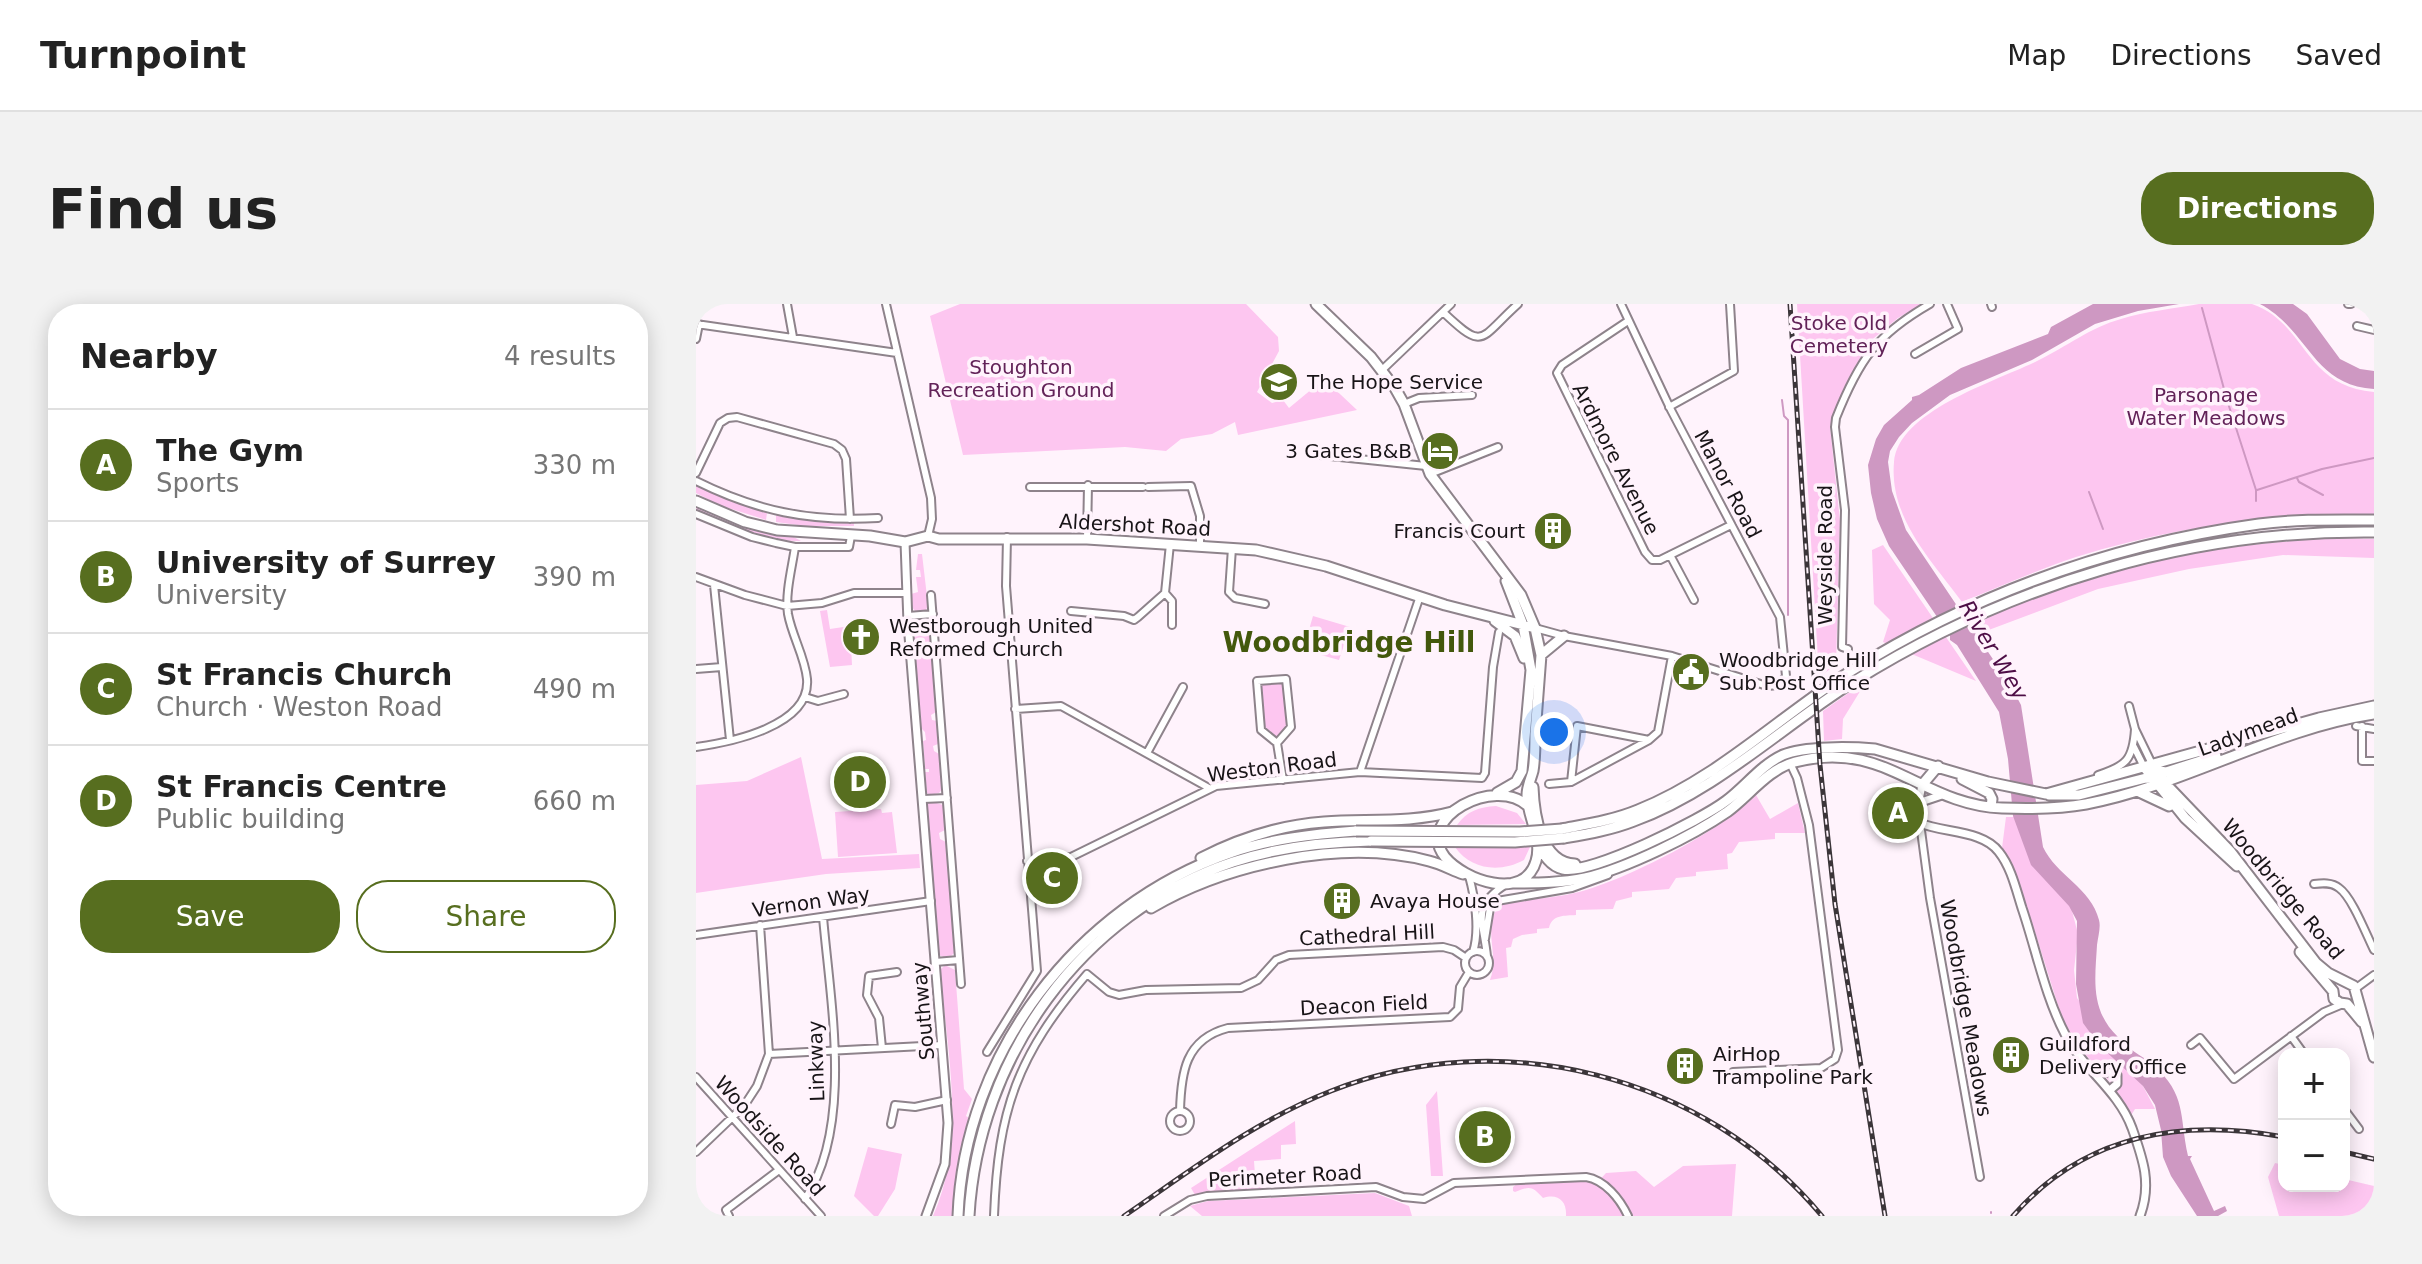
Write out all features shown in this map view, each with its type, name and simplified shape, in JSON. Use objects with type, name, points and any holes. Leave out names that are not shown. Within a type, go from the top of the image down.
[{"type":"main road","points":[[1316,304],[1382,370],[1404,404],[1428,470],[1521,595],[1535,628],[1541,655],[1534,801],[1548,850],[1568,864],[1605,860]]},
{"type":"main road","name":"Aldershot Road","points":[[696,501],[768,529],[905,542],[928,536],[939,539],[1087,539],[1270,552],[1313,562],[1491,618],[1535,628]]},
{"type":"main road","points":[[1168,880],[1248,847],[1306,836],[1356,831],[1563,833],[1651,804],[1693,782],[1862,665],[2066,568],[2178,538],[2261,524],[2374,520]]},
{"type":"main road","points":[[1975,610],[2179,549],[2263,536],[2324,531],[2374,532]]},
{"type":"main road","points":[[958,1216],[962,1171],[975,1115],[991,1074],[1019,1022],[1047,982],[1075,950],[1117,913],[1202,857],[1277,828],[1320,822],[1427,818],[1452,812],[1512,785],[1522,771],[1530,660],[1523,625],[1504,574]]},
{"type":"main road","points":[[1513,596],[1508,611],[1491,618],[1519,641],[1530,685]]},
{"type":"main road","points":[[969,1216],[972,1178],[989,1107],[1005,1068],[1046,999],[1106,934],[1165,892],[1232,862],[1283,849],[1371,841],[1515,842],[1623,825],[1689,796],[1840,690],[1932,631]]},
{"type":"main road","points":[[1541,655],[1564,636]]},
{"type":"main road","name":"Ladymead","points":[[2136,786],[2154,775],[2319,718],[2374,706]]},
{"type":"main road","name":"Ladymead","points":[[2154,775],[2209,765],[2328,724],[2374,714]]},
{"type":"main road","points":[[2043,794],[2154,775],[2262,745]]},
{"type":"main road","points":[[1533,772],[1528,788],[1528,806],[1538,844],[1550,862],[1564,869],[1586,868],[1712,811],[1782,756],[1875,749],[2043,794],[2074,791],[2125,778],[2185,818]]},
{"type":"main road","points":[[1824,754],[1873,762],[1942,795],[1991,807],[2059,808],[2136,786]]},
{"type":"main road","points":[[1106,934],[1190,888],[1241,870],[1285,860],[1352,853],[1398,855],[1431,861],[1466,875],[1510,884],[1585,878],[1686,836],[1727,812],[1765,779],[1810,755]]},
{"type":"main road","points":[[2180,798],[2185,781],[2209,765]]},
{"type":"main road","points":[[1922,785],[1938,766]]},
{"type":"main road","points":[[1950,770],[1957,777],[1989,793],[1991,807]]},
{"type":"main road","name":"Woodbridge Road","points":[[2154,775],[2180,798],[2244,867],[2316,963],[2342,981],[2351,983],[2350,998],[2333,993],[2241,871],[2185,818],[2154,775]]},
{"type":"main road","points":[[1493,794],[1510,795],[1528,806]]},
{"type":"main road","points":[[1452,812],[1441,827],[1438,842],[1445,858],[1466,875]]},
{"type":"main road","points":[[1510,884],[1531,871],[1538,844]]},
{"type":"main road","name":"Woodbridge Road","points":[[2333,993],[2342,981]]},
{"type":"main road","points":[[2350,998],[2365,1027],[2374,1057]]},
{"type":"street","points":[[787,304],[793,337]]},
{"type":"street","points":[[886,304],[931,498],[932,519],[928,536]]},
{"type":"street","points":[[1382,370],[1451,304]]},
{"type":"street","points":[[1443,312],[1473,338],[1483,337],[1508,308],[1518,304]]},
{"type":"street","name":"Manor Road","points":[[1621,304],[1669,407],[1780,617],[1786,676],[1783,682],[1767,686],[1672,656]]},
{"type":"street","points":[[1669,407],[1734,371],[1730,304]]},
{"type":"street","name":"Weyside Road","points":[[1848,649],[1842,647],[1845,510],[1836,418],[1876,342],[1905,318],[1930,304]]},
{"type":"street","points":[[1915,354],[1958,329],[1947,304]]},
{"type":"street","name":"Ardmore Avenue","points":[[1628,321],[1562,365],[1557,377],[1645,552],[1652,560],[1670,555],[1731,525]]},
{"type":"street","points":[[696,339],[698,324],[897,353]]},
{"type":"street","points":[[2357,326],[2374,330]]},
{"type":"street","points":[[1404,404],[1419,398],[1472,395]]},
{"type":"street","points":[[696,473],[720,423],[728,418],[737,417],[804,435],[834,444],[842,450],[846,459],[850,519]]},
{"type":"street","points":[[1311,454],[1428,470],[1498,447]]},
{"type":"street","points":[[696,481],[750,505],[773,511],[850,519],[878,518]]},
{"type":"street","points":[[1030,487],[1195,484],[1200,516],[1200,546]]},
{"type":"street","points":[[1087,539],[1088,485]]},
{"type":"street","points":[[768,529],[773,511]]},
{"type":"street","points":[[696,514],[752,537],[795,547],[849,547],[851,536]]},
{"type":"street","points":[[987,1052],[1036,976],[1006,586],[1007,537]]},
{"type":"street","name":"Southway","points":[[905,542],[906,593],[947,1100],[945,1164],[926,1216]]},
{"type":"street","points":[[1071,611],[1124,616],[1134,620],[1165,593],[1170,544]]},
{"type":"street","points":[[696,747],[730,740],[783,719],[798,708],[805,697],[806,675],[787,606],[795,547]]},
{"type":"street","points":[[1232,548],[1229,592],[1235,598],[1265,604]]},
{"type":"street","points":[[1670,555],[1694,600]]},
{"type":"street","points":[[696,577],[787,606],[811,605],[854,593],[906,593]]},
{"type":"street","points":[[714,585],[730,740]]},
{"type":"street","points":[[1165,593],[1172,601],[1172,625]]},
{"type":"street","name":"Southway","points":[[931,595],[961,984]]},
{"type":"street","points":[[1360,772],[1420,596]]},
{"type":"street","points":[[908,616],[933,614]]},
{"type":"street","points":[[1535,628],[1672,656],[1658,732],[1649,740],[1571,782],[1549,784]]},
{"type":"street","points":[[1499,632],[1498,641],[1507,643]]},
{"type":"street","name":"Weston Road","points":[[1027,861],[1071,857],[1209,788],[1360,772],[1482,778],[1498,641]]},
{"type":"street","points":[[696,669],[722,667]]},
{"type":"street","points":[[1277,743],[1291,727],[1286,679],[1257,681],[1261,730],[1277,743],[1283,780]]},
{"type":"street","points":[[1147,753],[1183,687]]},
{"type":"street","points":[[805,697],[818,701],[844,694]]},
{"type":"street","points":[[1015,709],[1061,706],[1209,788]]},
{"type":"street","points":[[2129,706],[2154,775]]},
{"type":"street","points":[[1571,782],[1577,726],[1649,740]]},
{"type":"street","points":[[2374,729],[2359,726],[2362,761],[2374,761]]},
{"type":"street","points":[[2043,794],[2117,769],[2127,761],[2134,747],[2135,729]]},
{"type":"street","points":[[2134,747],[2154,775]]},
{"type":"street","points":[[1733,1072],[1821,1068],[1835,1059],[1838,1050],[1809,825],[1790,763]]},
{"type":"street","name":"Woodbridge Meadows","points":[[1922,785],[1917,810],[1922,845],[1980,1177]]},
{"type":"street","points":[[1917,810],[1924,801],[1942,795]]},
{"type":"street","points":[[923,799],[947,798]]},
{"type":"street","points":[[1920,823],[1983,840],[1993,845],[2002,856],[2015,885],[2061,1026],[2067,1038],[2110,1090],[2124,1112],[2137,1144],[2147,1188],[2140,1216]]},
{"type":"street","name":"Woodbridge Meadows","points":[[1922,845],[1929,827]]},
{"type":"street","points":[[1485,939],[1490,908],[1497,901],[1592,882],[1638,858]]},
{"type":"street","points":[[1466,875],[1474,903],[1475,943],[1465,966],[1476,975],[1484,973],[1489,963],[1483,905],[1486,898],[1510,884]]},
{"type":"street","points":[[2314,884],[2328,883],[2339,887],[2374,950]]},
{"type":"street","points":[[1919,900],[1930,898]]},
{"type":"street","name":"Vernon Way","points":[[696,935],[931,901]]},
{"type":"street","name":"Linkway","points":[[805,1199],[818,1173],[833,1128],[834,1052],[823,917]]},
{"type":"street","points":[[696,1152],[733,1118],[757,1086],[769,1054],[760,925]]},
{"type":"street","name":"Cathedral Hill","points":[[994,1216],[995,1172],[1010,1098],[1025,1061],[1047,1025],[1087,974],[1109,992],[1119,995],[1146,990],[1231,989],[1251,984],[1264,975],[1276,960],[1289,955],[1443,947],[1466,958]]},
{"type":"street","points":[[1473,952],[1482,952],[1487,956]]},
{"type":"street","points":[[935,962],[959,960]]},
{"type":"street","points":[[882,1048],[879,1018],[867,995],[869,976],[897,972]]},
{"type":"street","name":"Deacon Field","points":[[1180,1111],[1183,1067],[1193,1050],[1211,1035],[1228,1028],[1450,1017],[1458,1009],[1460,987],[1469,972]]},
{"type":"street","points":[[2191,1045],[2200,1038],[2234,1079],[2324,1012],[2350,998],[2374,975]]},
{"type":"street","points":[[2324,1012],[2333,993]]},
{"type":"street","points":[[2291,1036],[2300,1048]]},
{"type":"street","points":[[769,1054],[942,1045]]},
{"type":"street","points":[[2088,1065],[2117,1075],[2117,1084],[2110,1090]]},
{"type":"street","name":"Woodside Road","points":[[696,1077],[821,1216]]},
{"type":"street","points":[[883,1104],[915,1107],[947,1100]]},
{"type":"street","points":[[891,1124],[895,1105]]},
{"type":"street","points":[[2350,1117],[2359,1129]]},
{"type":"street","points":[[729,1216],[726,1210],[779,1170]]},
{"type":"street","name":"Perimeter Road","points":[[1164,1216],[1190,1200],[1205,1196],[1376,1187],[1403,1197],[1424,1199],[1458,1183],[1586,1177],[1605,1185],[1628,1216]]},
{"type":"green space","name":"Stoughton Recreation Ground","points":[[960,304],[1246,304],[1278,337],[1279,351],[1257,392],[1272,403],[1283,400],[1289,408],[1324,379],[1357,410],[1238,435],[1235,422],[1212,434],[1181,439],[1166,451],[1125,447],[963,455],[930,316]]},
{"type":"green space","name":"Stoke Old Cemetery","points":[[1797,304],[1922,304],[1898,318],[1868,343],[1835,409],[1830,427],[1840,521],[1836,665],[1819,677]]},
{"type":"green space","name":"Parsonage Water Meadows","points":[[2199,304],[2252,304],[2270,313],[2333,378],[2351,387],[2374,392],[2374,515],[2298,517],[2186,530],[2076,557],[1962,602],[1915,538],[1898,502],[1894,462],[1900,444],[1913,427],[1953,399],[2039,360],[2099,327],[2140,314]]},
{"type":"green space","points":[[696,483],[767,513],[766,520],[719,505],[696,493]]},
{"type":"green space","points":[[696,505],[801,541],[774,539],[747,532],[696,510]]},
{"type":"green space","points":[[776,514],[854,522],[854,526],[804,526],[776,522]]},
{"type":"green space","points":[[2339,538],[2374,539],[2374,558],[2283,555],[2189,569],[2098,589],[1986,631],[1980,618],[2065,584],[2155,560],[2247,545]]},
{"type":"green space","points":[[1883,545],[1976,681],[1883,642],[1890,620],[1874,604],[1872,550]]},
{"type":"green space","points":[[918,554],[922,554],[928,605],[926,610],[916,612],[911,606],[911,594],[918,592],[916,577],[921,577],[920,570],[916,570]]},
{"type":"green space","points":[[827,610],[830,629],[850,626],[852,665],[830,667],[820,611]]},
{"type":"green space","points":[[1313,616],[1350,627],[1339,660],[1303,650]]},
{"type":"green space","points":[[922,618],[929,623],[936,712],[931,715],[932,720],[937,721],[938,744],[933,746],[939,754],[942,789],[930,795],[927,793],[925,772],[929,769],[925,769],[925,732],[920,727],[912,625]]},
{"type":"green space","points":[[1867,680],[1843,719],[1842,739],[1824,741],[1823,711]]},
{"type":"green space","points":[[1264,683],[1283,684],[1289,721],[1279,736],[1275,736],[1263,725],[1260,688]]},
{"type":"green space","points":[[801,757],[822,859],[919,854],[920,868],[826,874],[696,893],[696,785],[747,781]]},
{"type":"green space","points":[[1756,795],[1770,819],[1798,803],[1805,833],[1775,833],[1775,839],[1739,842],[1732,853],[1727,854],[1728,869],[1696,872],[1696,876],[1676,878],[1669,889],[1632,892],[1632,897],[1616,901],[1613,909],[1576,910],[1576,915],[1556,918],[1549,928],[1537,929],[1537,933],[1513,939],[1511,947],[1506,948],[1508,977],[1490,980],[1493,970],[1491,924],[1498,907],[1599,886],[1698,838]]},
{"type":"green space","points":[[927,803],[943,805],[945,830],[939,833],[940,839],[946,842],[954,953],[948,959],[939,955]]},
{"type":"green space","points":[[1496,806],[1517,813],[1526,824],[1457,825],[1474,811]]},
{"type":"green space","points":[[881,809],[882,813],[892,812],[897,853],[838,857],[835,812]]},
{"type":"green space","points":[[2006,817],[2019,817],[2071,907],[2078,934],[2074,970],[2077,998],[2143,1086],[2155,1109],[2135,1109],[2130,1117],[2110,1082],[2067,1034],[2035,932],[2002,848]]},
{"type":"green space","points":[[1455,847],[1530,847],[1524,860],[1496,868],[1469,861]]},
{"type":"green space","points":[[945,965],[955,970],[964,1089],[972,1099],[966,1116],[969,1118],[957,1171],[953,1216],[933,1216],[943,1187],[952,1126],[950,1063],[940,970]]},
{"type":"green space","points":[[1437,1091],[1443,1176],[1431,1176],[1426,1105]]},
{"type":"green space","points":[[1295,1121],[1296,1144],[1281,1145],[1281,1159],[1254,1161],[1255,1175],[1265,1175],[1262,1190],[1195,1195],[1191,1188]]},
{"type":"green space","points":[[868,1147],[902,1154],[895,1189],[878,1216],[874,1216],[854,1196]]},
{"type":"green space","points":[[2275,1163],[2278,1164],[2278,1192],[2350,1192],[2350,1180],[2374,1186],[2374,1216],[2279,1216],[2268,1177]]},
{"type":"green space","points":[[1736,1164],[1732,1216],[1566,1216],[1565,1206],[1557,1198],[1543,1198],[1530,1188],[1513,1191],[1518,1183],[1589,1181],[1595,1185],[1606,1173],[1636,1171],[1654,1187],[1683,1166]]},
{"type":"green space","points":[[1375,1193],[1409,1206],[1412,1216],[1202,1216],[1190,1206],[1208,1201]]},
{"type":"shaded area","points":[[2093,304],[2179,304],[2138,311],[2095,324],[2032,360],[1950,395],[1912,423],[1899,437],[1890,451],[1888,462],[1892,491],[1906,530],[2021,705],[2043,847],[2056,866],[2089,899],[2099,920],[2095,982],[2103,1016],[2109,1027],[2138,1055],[2153,1062],[2172,1086],[2180,1106],[2188,1156],[2192,1156],[2190,1159],[2214,1211],[2225,1206],[2227,1211],[2218,1216],[2197,1216],[2171,1176],[2163,1157],[2155,1105],[2143,1086],[2099,1045],[2083,1023],[2076,984],[2077,921],[2069,906],[2031,865],[2013,816],[2008,759],[1999,712],[1889,546],[1877,519],[1871,493],[1868,465],[1876,439],[1884,425],[1912,397],[1961,368],[2048,334],[2051,327]]},
{"type":"shaded area","points":[[2260,304],[2293,304],[2307,314],[2340,359],[2360,369],[2374,371],[2374,389],[2337,378],[2312,355],[2290,328]]},
{"type":"waterway","points":[[2202,308],[2256,490],[2256,501]]},
{"type":"waterway","points":[[1782,400],[1784,416],[1788,420],[1788,615]]},
{"type":"waterway","points":[[2257,490],[2322,469],[2374,458]]},
{"type":"waterway","points":[[2297,478],[2323,495]]},
{"type":"waterway","points":[[2089,492],[2103,529]]},
{"type":"railway","points":[[1790,304],[1820,765],[1835,904],[1885,1216]]},
{"type":"railway","points":[[1124,1216],[1224,1148],[1303,1103],[1396,1071],[1463,1062],[1531,1063],[1597,1075],[1660,1097],[1720,1127],[1774,1167],[1822,1216]]},
{"type":"railway","points":[[2013,1216],[2041,1188],[2071,1166],[2103,1150],[2137,1139],[2172,1132],[2209,1130],[2278,1136]]},
{"type":"railway","points":[[2350,1153],[2374,1159]]},
{"type":"place","name":"The Hope Service","points":[[1279,382]]},
{"type":"place","name":"3 Gates B&B","points":[[1440,451]]},
{"type":"place","name":"Francis Court","points":[[1553,531]]},
{"type":"place","name":"Westborough United Reformed Church","points":[[861,637]]},
{"type":"place","name":"Woodbridge Hill Sub Post Office","points":[[1691,672]]},
{"type":"place","name":"St Francis Centre","points":[[860,782]]},
{"type":"place","name":"The Gym","points":[[1898,813]]},
{"type":"place","name":"St Francis Church","points":[[1052,878]]},
{"type":"place","name":"Avaya House","points":[[1342,901]]},
{"type":"place","name":"Guildford Delivery Office","points":[[2011,1055]]},
{"type":"place","name":"AirHop Trampoline Park","points":[[1685,1066]]},
{"type":"place","name":"University of Surrey","points":[[1485,1137]]},
{"type":"district","name":"Woodbridge Hill","points":[[1349,642]]},
{"type":"water label","name":"River Wey","points":[[1994,650]]}]
